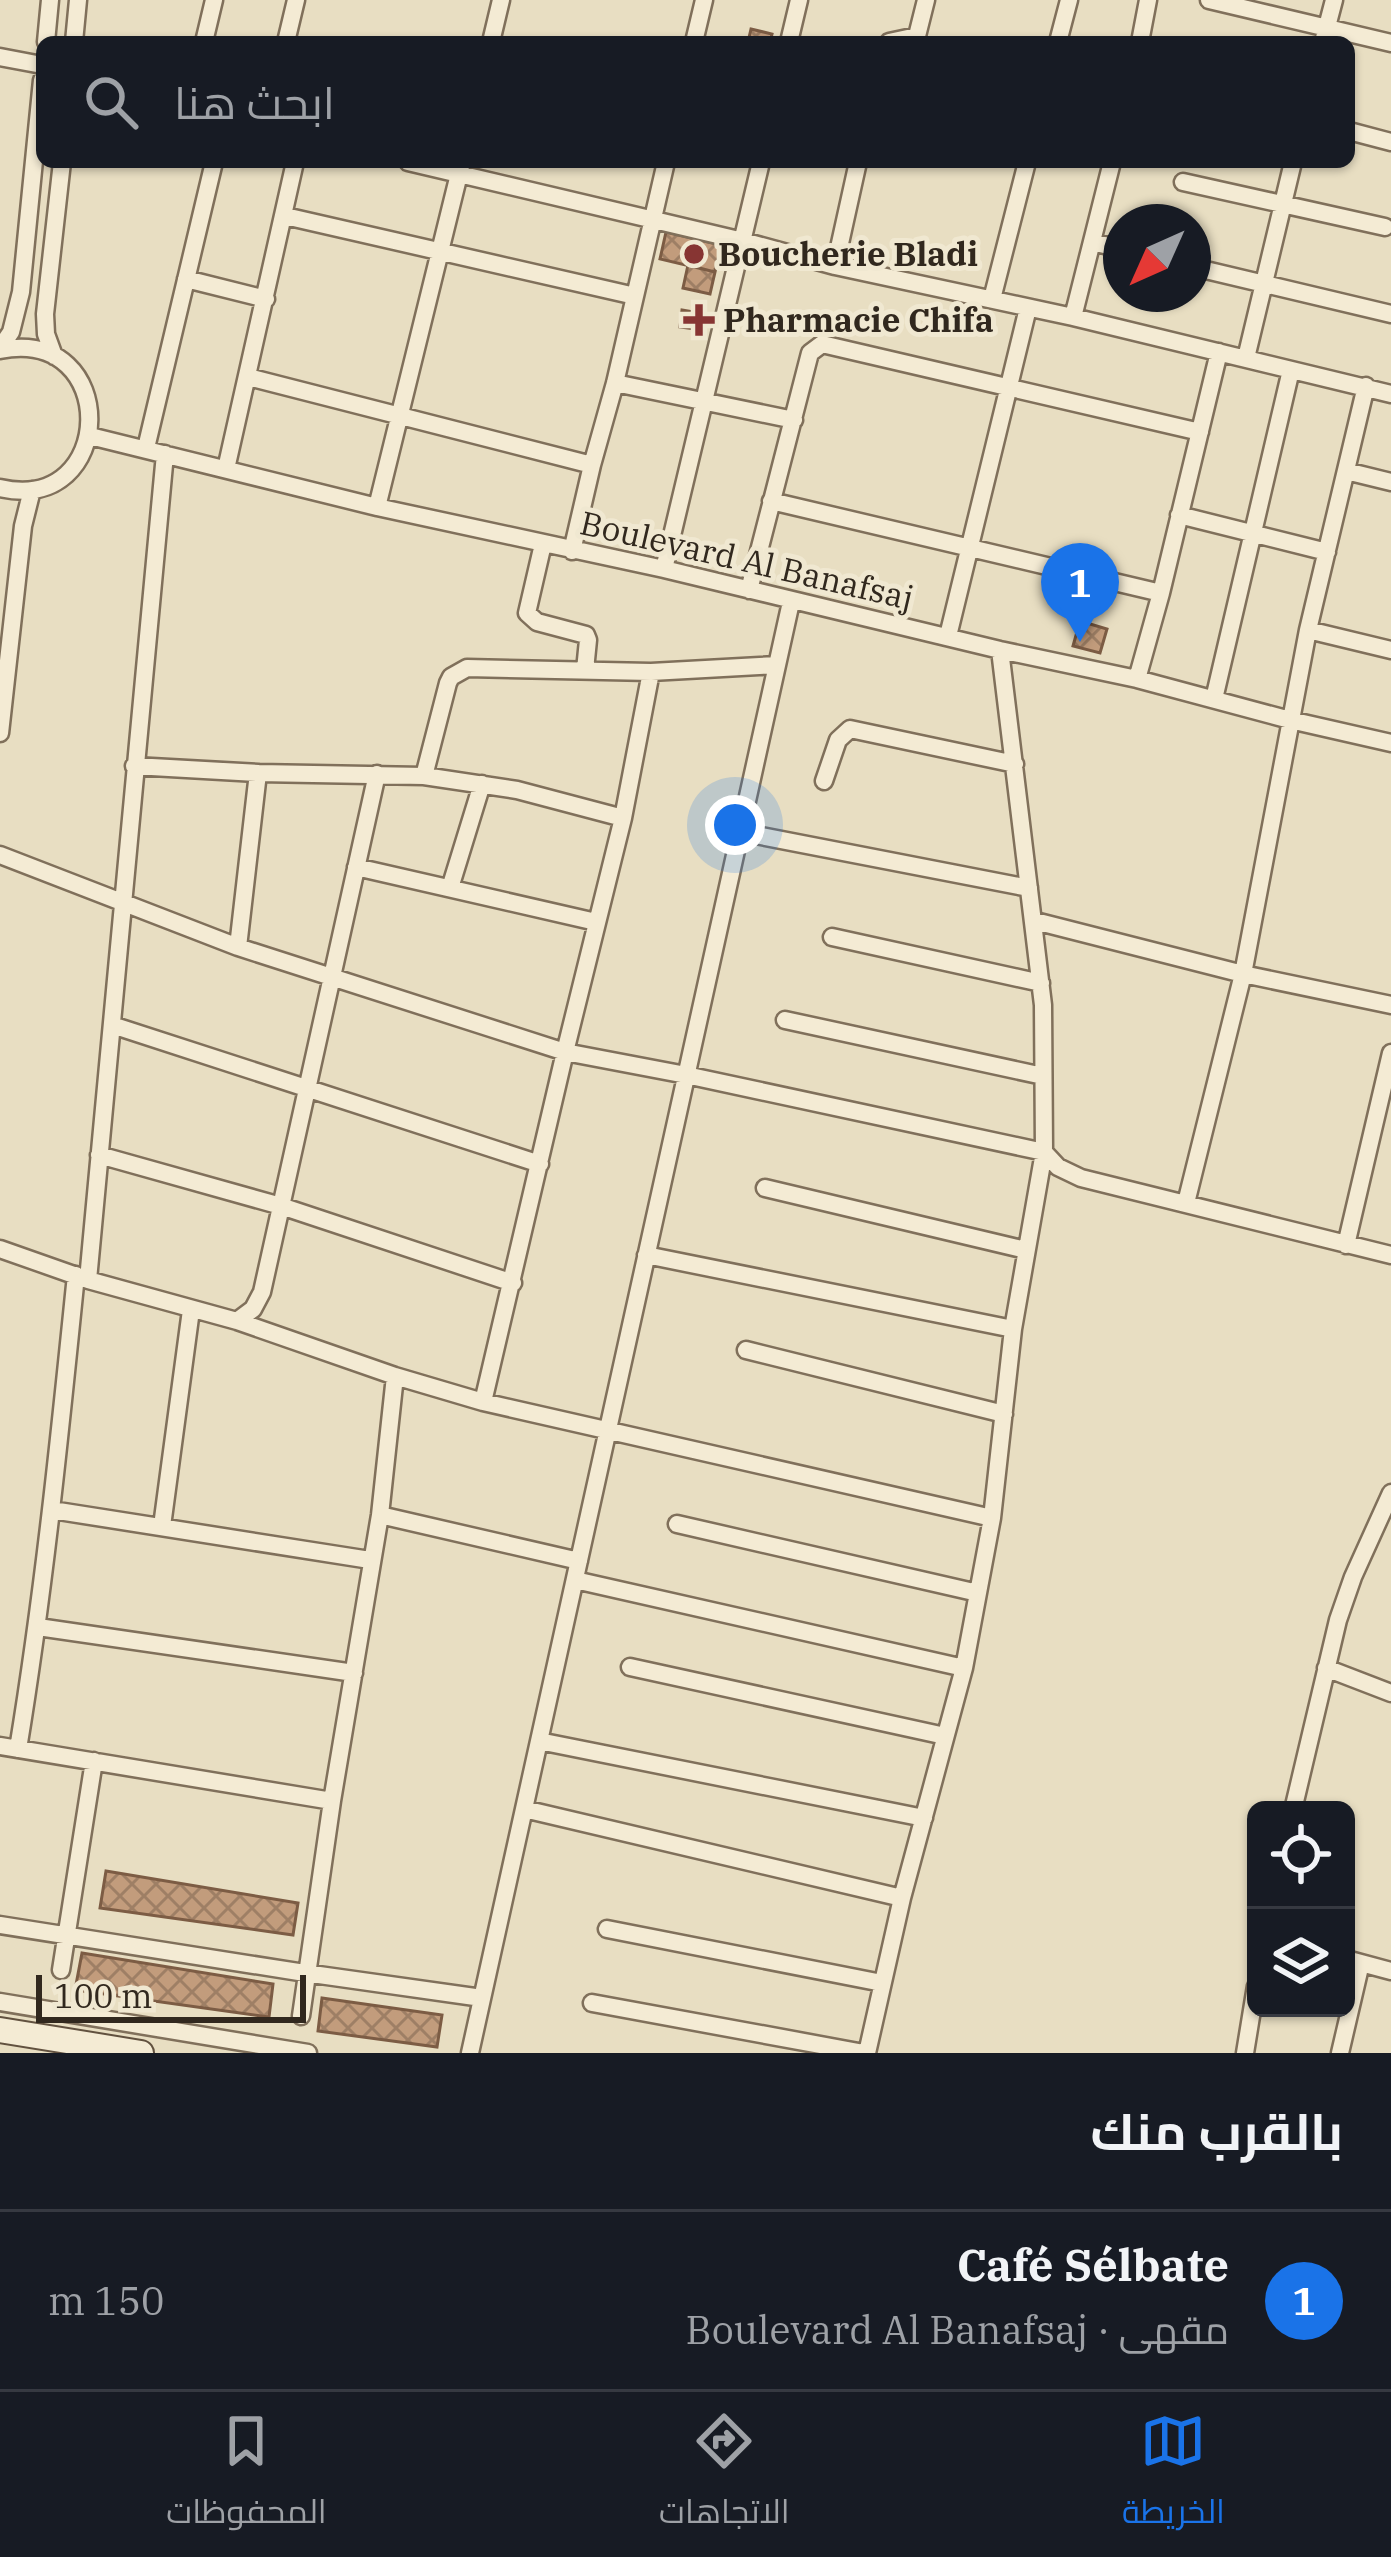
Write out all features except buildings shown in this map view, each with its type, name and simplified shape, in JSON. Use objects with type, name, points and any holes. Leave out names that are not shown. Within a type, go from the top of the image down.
[{"type":"street","points":[[47,36],[50,0]]},
{"type":"street","points":[[75,36],[78,0]]},
{"type":"street","points":[[205,36],[214,0]]},
{"type":"street","points":[[287,36],[296,0]]},
{"type":"street","points":[[492,36],[501,0]]},
{"type":"street","points":[[695,36],[704,0]]},
{"type":"street","points":[[790,36],[799,0]]},
{"type":"street","points":[[917,36],[926,0]]},
{"type":"street","points":[[1060,36],[1069,0]]},
{"type":"street","points":[[1141,36],[1148,0]]},
{"type":"street","points":[[1209,0],[1325,35],[1334,0]]},
{"type":"street","points":[[1355,39],[1391,44]]},
{"type":"street","points":[[0,57],[36,64]]},
{"type":"street","points":[[1355,133],[1391,142]]},
{"type":"street","points":[[0,349],[21,292],[36,141]]},
{"type":"street","points":[[54,356],[45,314],[61,168]]},
{"type":"street","points":[[213,168],[186,279],[156,451],[124,904],[99,1155],[38,1627],[9,1747],[332,1801]]},
{"type":"street","points":[[226,469],[295,168]]},
{"type":"street","points":[[377,507],[461,168],[835,266],[1073,317],[1391,394]]},
{"type":"street","points":[[572,551],[665,168]]},
{"type":"street","points":[[664,569],[760,168]]},
{"type":"street","points":[[835,266],[857,168]]},
{"type":"street","points":[[992,299],[1026,168]]},
{"type":"street","points":[[1073,317],[1110,168]]},
{"type":"street","points":[[1246,358],[1292,168]]},
{"type":"street","points":[[1183,182],[1385,227]]},
{"type":"street","points":[[285,216],[635,296]]},
{"type":"street","points":[[1092,242],[1103,245]]},
{"type":"street","points":[[1211,271],[1391,314]]},
{"type":"street","points":[[186,279],[266,298]]},
{"type":"street","points":[[947,636],[1028,308]]},
{"type":"street","points":[[749,590],[810,353],[822,344],[1200,432]]},
{"type":"street","points":[[0,349],[26,348],[54,356],[77,376],[92,420],[84,452],[63,477],[32,490],[0,488]]},
{"type":"street","points":[[1137,679],[1219,352]]},
{"type":"street","points":[[1214,699],[1291,370]]},
{"type":"street","points":[[248,377],[592,465]]},
{"type":"street","points":[[615,383],[794,420]]},
{"type":"street","points":[[1186,1203],[1243,974],[1308,630],[1366,386]]},
{"type":"street","name":"Boulevard Al Banafsaj","points":[[90,436],[1391,742]]},
{"type":"street","points":[[1346,471],[1391,482]]},
{"type":"street","points":[[0,733],[23,526],[32,490]]},
{"type":"street","points":[[771,501],[1161,593]]},
{"type":"street","points":[[1180,515],[1327,552]]},
{"type":"street","points":[[543,544],[527,613],[537,622],[586,635],[585,670]]},
{"type":"street","points":[[470,2053],[791,602]]},
{"type":"street","points":[[1308,630],[1391,650]]},
{"type":"street","points":[[592,2003],[866,2053],[964,1668],[992,1518],[1013,1329],[1044,1152],[1041,983],[1000,650]]},
{"type":"street","points":[[424,776],[448,683],[467,668],[651,672],[777,665]]},
{"type":"street","points":[[483,1402],[623,818],[651,672]]},
{"type":"street","points":[[824,782],[838,740],[850,729],[1015,764]]},
{"type":"street","points":[[134,766],[424,776],[550,798],[623,818]]},
{"type":"street","points":[[238,947],[258,773]]},
{"type":"street","points":[[237,1321],[253,1309],[262,1292],[377,774]]},
{"type":"street","points":[[450,888],[482,784]]},
{"type":"street","points":[[740,832],[1029,888]]},
{"type":"street","points":[[0,855],[238,947],[565,1052],[1044,1152],[1058,1167],[1081,1178],[1391,1256]]},
{"type":"street","points":[[356,867],[596,922]]},
{"type":"street","points":[[1035,921],[1243,974],[1391,1005]]},
{"type":"street","points":[[832,937],[1041,983]]},
{"type":"street","points":[[785,1020],[1043,1076]]},
{"type":"street","points":[[112,1025],[540,1164]]},
{"type":"street","points":[[1346,1244],[1391,1054]]},
{"type":"street","points":[[99,1155],[281,1206],[513,1283]]},
{"type":"street","points":[[765,1188],[1026,1250]]},
{"type":"street","points":[[0,1249],[483,1402],[992,1518]]},
{"type":"street","points":[[646,1255],[1013,1329]]},
{"type":"street","points":[[162,1526],[191,1310]]},
{"type":"street","points":[[746,1351],[1004,1414]]},
{"type":"street","points":[[301,2016],[380,1515],[395,1376]]},
{"type":"street","points":[[1295,1801],[1353,1577],[1391,1493]]},
{"type":"street","points":[[52,1510],[370,1560]]},
{"type":"street","points":[[380,1515],[964,1668]]},
{"type":"street","points":[[676,1524],[978,1593]]},
{"type":"street","points":[[38,1627],[354,1673]]},
{"type":"street","points":[[629,1667],[945,1736]]},
{"type":"street","points":[[1326,1668],[1391,1693]]},
{"type":"street","points":[[539,1741],[923,1818]]},
{"type":"street","points":[[61,1970],[94,1761]]},
{"type":"street","points":[[524,1809],[902,1898]]},
{"type":"street","points":[[0,1925],[482,1998]]},
{"type":"street","points":[[607,1929],[882,1983]]},
{"type":"street","points":[[1355,1962],[1391,1971]]},
{"type":"street","points":[[0,2002],[308,2053]]},
{"type":"street","points":[[1244,2053],[1250,2017]]},
{"type":"street","points":[[1340,2053],[1345,2017]]},
{"type":"street","points":[[0,2030],[142,2053]]},
{"type":"place","name":"Boucherie Bladi","points":[[694,254]]},
{"type":"place","name":"Pharmacie Chifa","points":[[699,320]]},
{"type":"place","name":"Café Sélbate","points":[[1080,642]]}]
